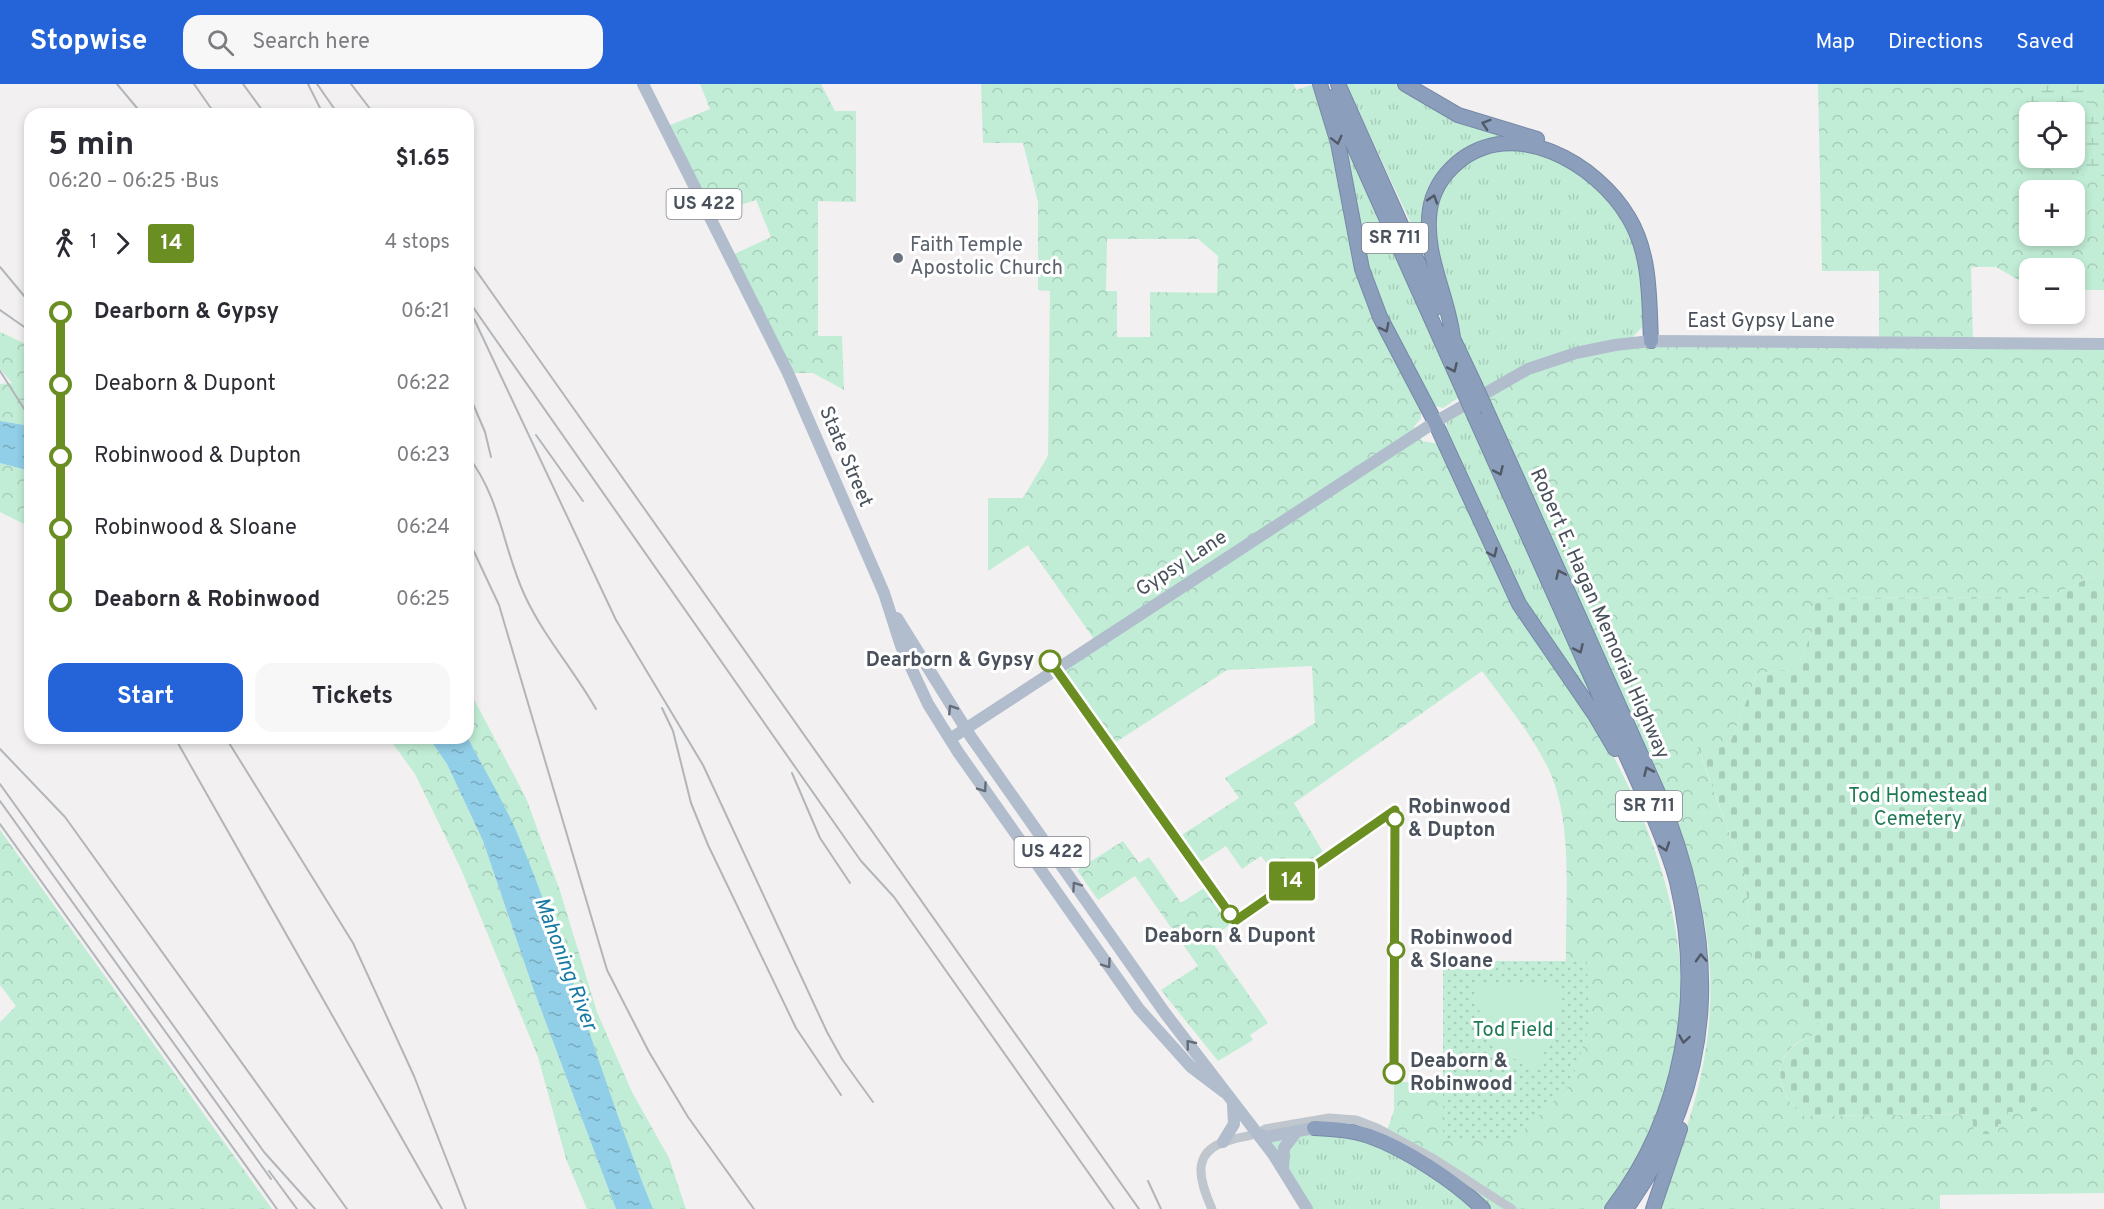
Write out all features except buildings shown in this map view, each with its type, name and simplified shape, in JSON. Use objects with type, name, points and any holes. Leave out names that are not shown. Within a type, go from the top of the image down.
[{"type":"highway","points":[[1320,84],[1338,142],[1362,269],[1380,317],[1435,422],[1519,604],[1595,715],[1630,782],[1652,813]]},
{"type":"highway","name":"Robert E. Hagan Memorial Highway","points":[[1326,84],[1469,388],[1484,405],[1654,784],[1680,850],[1695,902],[1701,947],[1702,1004],[1694,1058],[1667,1138],[1626,1209]]},
{"type":"highway","name":"Robert E. Hagan Memorial Highway","points":[[1338,84],[1453,338],[1476,417],[1652,813],[1676,880],[1686,927],[1689,972],[1688,1012],[1679,1066],[1663,1118],[1639,1170],[1612,1209]]},
{"type":"highway","points":[[1405,84],[1458,115],[1558,147],[1591,165],[1610,183],[1637,220],[1650,250],[1655,341]]},
{"type":"highway","points":[[1453,338],[1431,250],[1430,209],[1434,194],[1449,170],[1469,154],[1496,144],[1511,143],[1542,148],[1576,164],[1599,182],[1620,204],[1634,227],[1644,253],[1655,341]]},
{"type":"highway","points":[[1653,1209],[1690,1098],[1697,1067],[1694,1058]]},
{"type":"highway","points":[[1314,1128],[1355,1133],[1382,1141],[1464,1192],[1483,1209]]},
{"type":"main road","name":"State Street","points":[[643,84],[764,324],[889,607]]},
{"type":"main road","name":"East Gypsy Lane","points":[[1435,422],[1528,369],[1576,353],[1615,345],[1655,341],[2104,344]]},
{"type":"main road","name":"Gypsy Lane","points":[[950,739],[1435,422]]},
{"type":"main road","name":"US 422","points":[[889,607],[966,729],[1165,1013],[1209,1066],[1224,1092],[1258,1134],[1308,1209]]},
{"type":"main road","name":"US 422","points":[[889,607],[905,656],[928,704],[950,739],[1139,1010],[1191,1067],[1224,1092]]},
{"type":"main road","points":[[1223,1142],[1234,1124],[1232,1103]]},
{"type":"main road","points":[[1258,1134],[1267,1137],[1314,1128]]},
{"type":"main road","points":[[1283,1170],[1284,1148],[1297,1131]]},
{"type":"street","points":[[1212,1209],[1200,1181],[1201,1162],[1212,1146],[1258,1134],[1265,1129],[1329,1118],[1356,1120],[1386,1134],[1434,1159],[1512,1209]]},
{"type":"street","points":[[1314,1128],[1343,1126],[1386,1134]]},
{"type":"green space","points":[[700,84],[821,84],[835,111],[856,111],[856,202],[818,201],[818,336],[842,336],[844,390],[813,373],[788,373],[730,256],[771,237],[756,200],[710,215],[665,127],[710,109]]},
{"type":"green space","points":[[981,84],[1294,84],[1296,90],[1314,84],[1334,147],[1380,329],[1420,406],[1421,418],[1414,427],[1422,441],[1439,444],[1492,559],[1603,737],[1630,789],[1652,842],[1669,896],[1679,950],[1681,1004],[1675,1059],[1659,1114],[1632,1168],[1603,1209],[1512,1209],[1386,1134],[1394,1110],[1394,1082],[1443,1082],[1443,1141],[1587,962],[1566,961],[1565,839],[1557,791],[1535,744],[1482,671],[1294,803],[1326,857],[1285,886],[1261,856],[1242,869],[1226,846],[1196,865],[1177,838],[1239,798],[1225,778],[1315,723],[1312,666],[1227,670],[1110,746],[1056,669],[1096,642],[1028,545],[988,571],[988,498],[1023,498],[1048,456],[1050,291],[1038,290],[1038,202],[1023,143],[983,143]],"holes":[[[1107,239],[1198,239],[1218,256],[1217,293],[1150,292],[1150,337],[1117,337],[1117,291],[1106,291]]]},
{"type":"green space","points":[[1346,84],[1400,84],[1518,137],[1505,140],[1438,180],[1429,262]]},
{"type":"green space","points":[[1818,84],[2104,84],[2104,290],[2085,290],[2085,258],[2019,258],[2019,280],[1996,267],[1971,267],[1973,343],[2104,344],[2104,571],[2048,597],[1816,598],[1815,625],[1797,668],[1757,674],[1729,746],[1698,748],[1745,876],[1753,962],[1801,962],[1801,1021],[1818,1021],[1818,1031],[1794,1045],[1786,1053],[1782,1063],[1780,1072],[1784,1092],[1796,1109],[1804,1116],[1973,1114],[1998,1133],[1998,1124],[2041,1059],[2104,1059],[2104,1193],[1940,1195],[1940,1209],[1658,1209],[1693,1107],[1705,1052],[1710,1013],[1710,976],[1701,903],[1692,867],[1666,792],[1486,393],[1528,369],[1615,345],[1879,342],[1879,271],[1822,271]]},
{"type":"green space","points":[[2027,84],[2095,84],[2091,91],[2090,103],[2104,131],[2104,183],[2067,168],[2085,168],[2085,102],[2024,102]]},
{"type":"green space","points":[[1344,141],[1457,395],[1464,392],[1469,421],[1604,718],[1534,623],[1445,434],[1447,422],[1465,412],[1458,398],[1443,408],[1432,405],[1394,337],[1361,251]]},
{"type":"green space","points":[[1510,147],[1563,161],[1599,190],[1614,206],[1625,224],[1639,262],[1642,283],[1642,327],[1632,338],[1486,393],[1457,326],[1440,275],[1434,249],[1435,205],[1444,185],[1465,162],[1485,152]]},
{"type":"green space","points":[[0,332],[24,343],[24,425],[0,421],[0,384],[12,383],[0,369]]},
{"type":"green space","points":[[0,463],[24,469],[24,524],[0,512]]},
{"type":"green space","name":"Tod Homestead Cemetery","points":[[2104,571],[2104,1059],[2041,1059],[2042,1111],[2008,1112],[2007,1124],[1998,1124],[1998,1134],[1974,1134],[1972,1114],[1804,1116],[1789,1101],[1781,1082],[1780,1072],[1787,1053],[1818,1031],[1818,1022],[1801,1022],[1801,963],[1753,962],[1745,876],[1698,747],[1729,746],[1757,674],[1797,668],[1815,625],[1815,598],[2048,597]]},
{"type":"green space","points":[[474,699],[526,798],[560,891],[597,1012],[632,1092],[669,1158],[686,1209],[653,1209],[621,1130],[556,935],[517,833],[471,744],[474,744]]},
{"type":"green space","points":[[393,744],[433,744],[447,764],[483,841],[534,991],[616,1209],[587,1209],[566,1159],[538,1057],[461,869],[415,774]]},
{"type":"green space","points":[[0,830],[272,1209],[0,1209],[0,1022],[16,1006],[0,985]]},
{"type":"green space","points":[[1123,841],[1139,863],[1149,857],[1181,903],[1210,884],[1235,921],[1210,939],[1268,1023],[1250,1035],[1253,1040],[1218,1061],[1161,990],[1198,966],[1135,876],[1098,900],[1077,870]]},
{"type":"green space","name":"Tod Field","points":[[1443,961],[1587,961],[1589,1029],[1570,1085],[1513,1141],[1443,1141]]},
{"type":"green space","points":[[1558,983],[1564,990],[1557,1028],[1535,1071],[1510,1055],[1492,1037],[1480,1014],[1473,985]]},
{"type":"green space","points":[[1369,1131],[1512,1209],[1307,1209],[1267,1137]]},
{"type":"water","points":[[0,421],[24,425],[24,469],[0,463]]},
{"type":"water","name":"Mahoning River","points":[[433,744],[471,744],[518,835],[554,928],[618,1116],[653,1209],[616,1209],[534,991],[483,841],[447,764]]},
{"type":"railway","points":[[117,84],[137,108]]},
{"type":"railway","points":[[194,84],[211,108]]},
{"type":"railway","points":[[243,84],[261,108]]},
{"type":"railway","points":[[308,84],[320,108]]},
{"type":"railway","points":[[317,84],[334,108]]},
{"type":"railway","points":[[351,84],[369,108]]},
{"type":"railway","points":[[0,267],[24,296]]},
{"type":"railway","points":[[474,267],[1139,1209]]},
{"type":"railway","points":[[474,309],[861,861],[894,897],[1114,1209]]},
{"type":"railway","points":[[0,310],[24,327]]},
{"type":"railway","points":[[474,319],[616,620],[703,765],[827,1032],[842,1059],[873,1102]]},
{"type":"railway","points":[[0,371],[24,409]]},
{"type":"railway","points":[[474,406],[485,432],[491,457]]},
{"type":"railway","points":[[536,435],[583,501]]},
{"type":"railway","points":[[474,465],[495,507],[517,578],[525,596],[541,625],[596,709]]},
{"type":"railway","points":[[474,552],[499,605],[607,970],[649,1052],[688,1117],[754,1209]]},
{"type":"railway","points":[[662,708],[673,731],[691,803],[708,845],[796,1028],[841,1095]]},
{"type":"railway","points":[[178,744],[442,1209]]},
{"type":"railway","points":[[230,744],[353,943],[414,1076],[466,1209]]},
{"type":"railway","points":[[0,749],[65,817],[347,1209]]},
{"type":"railway","points":[[792,773],[820,838],[850,883]]},
{"type":"railway","points":[[0,784],[264,1152],[315,1209]]},
{"type":"railway","points":[[0,801],[271,1179]]},
{"type":"railway","points":[[0,824],[277,1209]]},
{"type":"railway","points":[[269,1171],[297,1209]]},
{"type":"railway","points":[[1148,1181],[1161,1209]]},
{"type":"bus line","name":"14","points":[[1050,661],[1235,921],[1395,810],[1394,1073]]},
{"type":"place","name":"Faith Temple Apostolic Church","points":[[898,258]]},
{"type":"place","name":"Dearborn & Gypsy","points":[[1050,661]]},
{"type":"place","name":"Robinwood & Dupton","points":[[1395,819]]},
{"type":"place","name":"Deaborn & Dupont","points":[[1230,914]]},
{"type":"place","name":"Robinwood & Sloane","points":[[1396,950]]},
{"type":"place","name":"Deaborn & Robinwood","points":[[1394,1073]]}]
